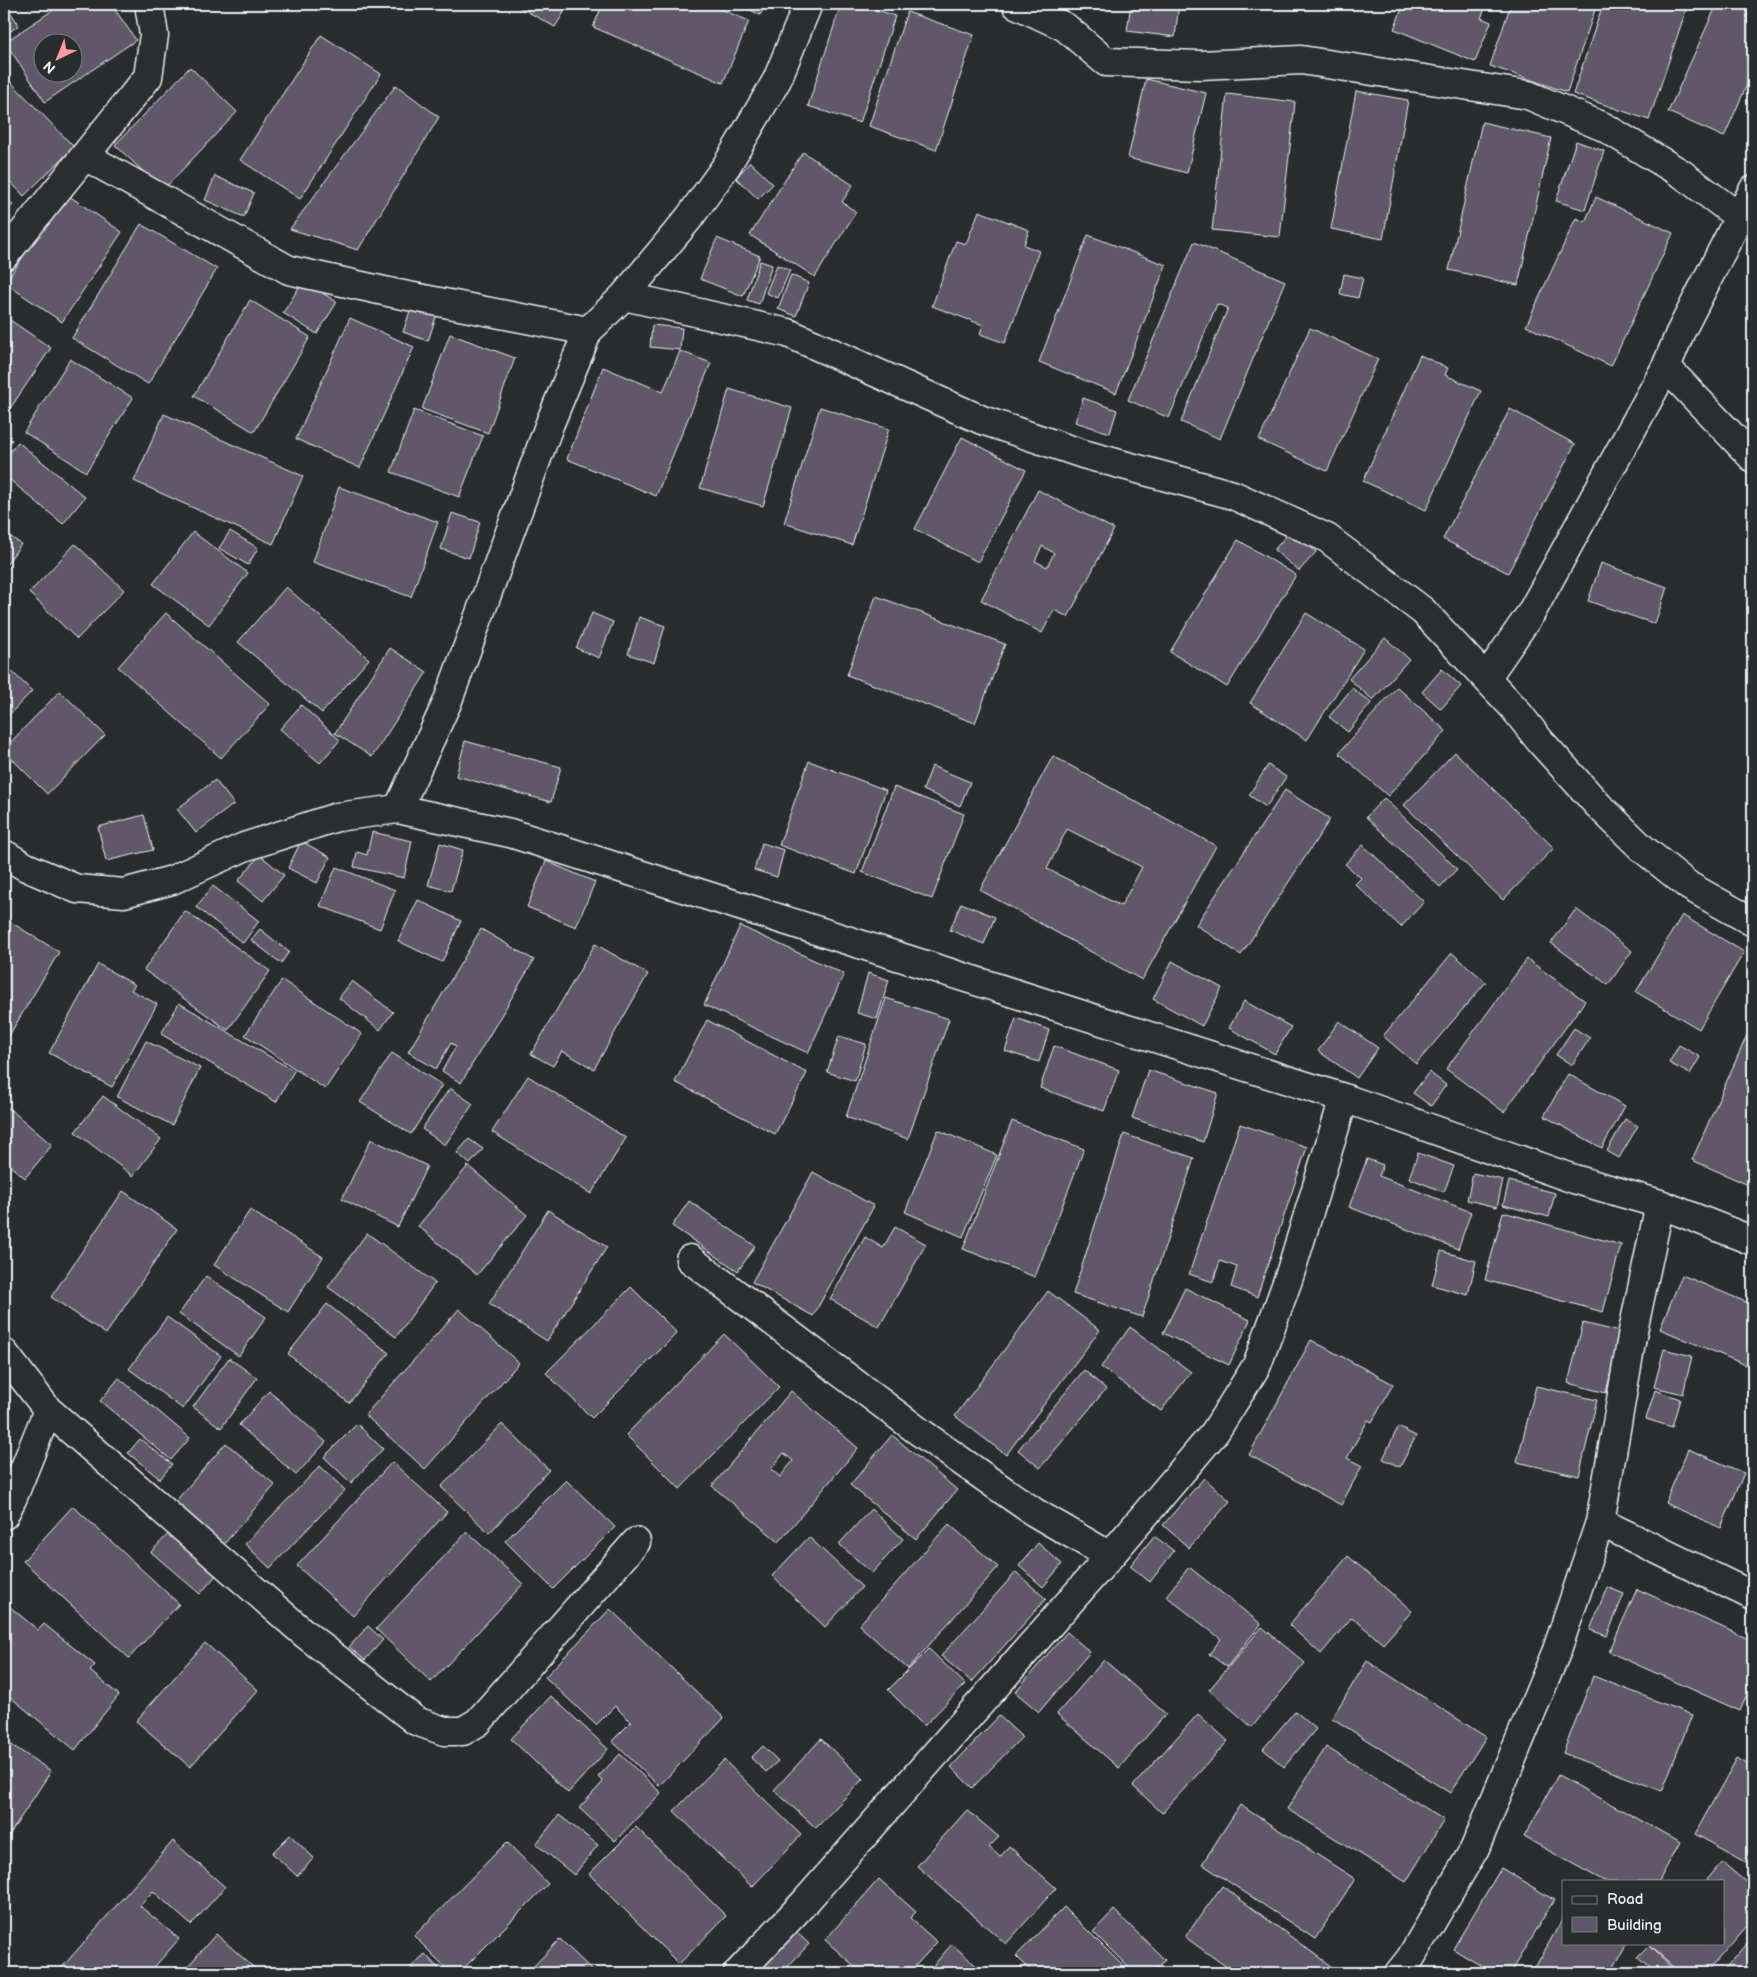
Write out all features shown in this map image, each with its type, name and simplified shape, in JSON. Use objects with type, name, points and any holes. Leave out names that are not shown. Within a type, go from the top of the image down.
[{"type":"street","points":[[4,256],[148,77],[154,35],[149,4]]},
{"type":"street","points":[[398,809],[447,704],[550,423],[588,331],[624,296],[689,218],[727,165],[777,80],[808,4]]},
{"type":"street","points":[[1016,4],[1065,27],[1106,62],[1201,65],[1301,60],[1528,95],[1604,127],[1682,174],[1739,217]]},
{"type":"street","points":[[85,156],[289,270],[393,293],[588,331]]},
{"type":"street","points":[[1486,678],[1530,613],[1666,367],[1680,332],[1753,190]]},
{"type":"street","points":[[624,296],[788,333],[982,420],[1083,454],[1233,495],[1327,538],[1423,611],[1486,678],[1566,769],[1642,848],[1689,886],[1753,922]]},
{"type":"street","points":[[1666,367],[1753,458]]},
{"type":"street","points":[[4,854],[26,867],[78,888],[124,893],[172,880],[244,847],[337,817],[398,809],[510,833],[1344,1098],[1574,1179],[1660,1204],[1753,1241]]},
{"type":"street","points":[[738,1973],[806,1902],[1110,1556],[1215,1432],[1257,1365],[1289,1276],[1344,1098]]},
{"type":"street","points":[[1411,1969],[1475,1848],[1556,1650],[1600,1522],[1633,1331],[1660,1204]]},
{"type":"street","points":[[690,1259],[918,1430],[995,1485],[1034,1512],[1110,1556]]},
{"type":"street","points":[[4,1353],[48,1410],[305,1634],[416,1721],[444,1731],[463,1730],[478,1722],[636,1542]]},
{"type":"street","points":[[4,1515],[20,1481],[48,1410]]},
{"type":"street","points":[[1600,1522],[1753,1596]]},
{"type":"building","points":[[62,4],[111,4],[136,40],[82,77],[82,32],[32,32],[32,82],[74,82],[45,102],[5,42]]},
{"type":"building","points":[[514,4],[569,4],[555,27]]},
{"type":"building","points":[[603,4],[708,4],[749,21],[723,83],[593,27]]},
{"type":"building","points":[[739,4],[766,4],[760,15]]},
{"type":"building","points":[[841,4],[860,4],[895,16],[860,123],[808,106]]},
{"type":"building","points":[[1131,4],[1179,4],[1175,37],[1127,31]]},
{"type":"building","points":[[1404,4],[1487,4],[1481,18],[1491,22],[1475,62],[1394,29]]},
{"type":"building","points":[[1511,4],[1597,4],[1567,92],[1490,66]]},
{"type":"building","points":[[1603,4],[1688,4],[1649,120],[1573,94]]},
{"type":"building","points":[[1717,4],[1753,4],[1753,71],[1724,137],[1668,112]]},
{"type":"building","points":[[7,7],[19,25],[4,36],[4,9]]},
{"type":"building","points":[[907,12],[974,35],[936,150],[869,126]]},
{"type":"building","points":[[321,35],[381,74],[300,199],[240,160]]},
{"type":"building","points":[[190,67],[237,112],[163,190],[115,145]]},
{"type":"building","points":[[4,75],[74,147],[24,196],[4,175]]},
{"type":"building","points":[[1146,79],[1206,93],[1187,173],[1128,158]]},
{"type":"building","points":[[396,85],[439,117],[358,250],[290,229]]},
{"type":"building","points":[[1356,91],[1408,100],[1383,239],[1331,229]]},
{"type":"building","points":[[1227,94],[1295,102],[1280,237],[1212,230]]},
{"type":"building","points":[[1482,122],[1551,138],[1518,285],[1449,270]]},
{"type":"building","points":[[1576,141],[1604,151],[1585,210],[1556,201]]},
{"type":"building","points":[[803,152],[853,185],[842,202],[856,212],[815,277],[750,235]]},
{"type":"building","points":[[750,162],[773,184],[758,199],[736,178]]},
{"type":"building","points":[[215,176],[254,193],[244,217],[205,200]]},
{"type":"building","points":[[66,194],[122,232],[62,322],[5,283]]},
{"type":"building","points":[[4,195],[13,205],[4,213]]},
{"type":"building","points":[[1596,197],[1673,233],[1611,366],[1526,326],[1576,218],[1585,222]]},
{"type":"building","points":[[979,211],[1029,230],[1024,245],[1039,251],[1005,343],[980,334],[983,325],[932,306],[956,241],[966,244]]},
{"type":"building","points":[[141,224],[217,269],[148,384],[72,338]]},
{"type":"building","points":[[1088,235],[1166,265],[1116,393],[1039,362]]},
{"type":"building","points":[[717,238],[760,256],[743,296],[700,279]]},
{"type":"building","points":[[1194,242],[1285,281],[1220,439],[1181,422],[1228,308],[1217,304],[1169,418],[1128,400]]},
{"type":"building","points":[[760,261],[772,265],[759,304],[747,300]]},
{"type":"building","points":[[777,265],[790,270],[778,298],[766,293]]},
{"type":"building","points":[[1344,274],[1363,278],[1358,298],[1340,294]]},
{"type":"building","points":[[791,275],[809,283],[796,316],[778,309]]},
{"type":"building","points":[[303,281],[337,302],[317,334],[283,313]]},
{"type":"building","points":[[250,300],[310,337],[254,432],[194,396]]},
{"type":"building","points":[[412,305],[437,314],[428,341],[403,332]]},
{"type":"building","points":[[4,316],[51,348],[7,413],[4,410]]},
{"type":"building","points":[[350,318],[414,347],[360,468],[296,439]]},
{"type":"building","points":[[652,325],[682,328],[680,350],[650,347]]},
{"type":"building","points":[[1310,328],[1378,359],[1327,471],[1259,440]]},
{"type":"building","points":[[450,334],[515,358],[488,433],[422,409]]},
{"type":"building","points":[[680,351],[711,363],[656,496],[567,459],[603,367],[663,392]]},
{"type":"building","points":[[1420,355],[1448,368],[1445,375],[1481,391],[1426,510],[1363,481]]},
{"type":"building","points":[[70,359],[133,398],[86,472],[24,432]]},
{"type":"building","points":[[729,389],[792,408],[763,506],[700,488]]},
{"type":"building","points":[[1083,398],[1117,410],[1110,433],[1075,422]]},
{"type":"building","points":[[820,407],[889,429],[852,545],[784,523]]},
{"type":"building","points":[[1510,409],[1575,444],[1508,573],[1443,539]]},
{"type":"building","points":[[414,410],[483,436],[459,497],[391,472]]},
{"type":"building","points":[[164,414],[303,476],[273,544],[134,481]]},
{"type":"building","points":[[4,433],[12,440],[4,450]]},
{"type":"building","points":[[962,437],[1026,470],[978,562],[915,529]]},
{"type":"building","points":[[18,442],[85,497],[63,524],[4,475],[4,459]]},
{"type":"building","points":[[339,487],[438,522],[411,597],[313,562]]},
{"type":"building","points":[[1038,490],[1114,529],[1068,617],[1054,610],[1042,633],[981,600]],"holes":[[[1042,546],[1054,553],[1047,567],[1035,561]]]},
{"type":"building","points":[[452,513],[480,522],[469,558],[441,549]]},
{"type":"building","points":[[1291,530],[1316,552],[1299,571],[1274,550]]},
{"type":"building","points":[[230,531],[258,548],[248,565],[219,548]]},
{"type":"building","points":[[4,532],[21,544],[4,568]]},
{"type":"building","points":[[193,532],[248,573],[209,625],[153,584]]},
{"type":"building","points":[[1238,540],[1296,575],[1227,687],[1170,652]]},
{"type":"building","points":[[75,544],[124,590],[77,639],[29,593]]},
{"type":"building","points":[[1601,563],[1667,587],[1655,624],[1588,601]]},
{"type":"building","points":[[286,587],[369,659],[322,713],[238,642]]},
{"type":"building","points":[[876,596],[1005,644],[975,723],[847,675]]},
{"type":"building","points":[[166,613],[270,704],[221,758],[118,667]]},
{"type":"building","points":[[592,613],[613,622],[599,658],[576,648]]},
{"type":"building","points":[[1306,613],[1364,649],[1307,740],[1250,703]]},
{"type":"building","points":[[639,617],[665,626],[654,663],[628,654]]},
{"type":"building","points":[[1385,638],[1409,659],[1373,700],[1349,679]]},
{"type":"building","points":[[390,648],[427,672],[372,757],[335,733]]},
{"type":"building","points":[[4,664],[32,691],[4,720]]},
{"type":"building","points":[[1442,669],[1461,686],[1441,709],[1422,692]]},
{"type":"building","points":[[1397,687],[1446,731],[1388,796],[1339,753]]},
{"type":"building","points":[[1352,688],[1371,703],[1348,732],[1329,717]]},
{"type":"building","points":[[60,691],[105,735],[47,794],[4,749]]},
{"type":"building","points":[[301,705],[340,740],[320,763],[280,729]]},
{"type":"building","points":[[465,741],[561,767],[551,802],[456,776]]},
{"type":"building","points":[[1455,752],[1554,848],[1503,900],[1404,805]]},
{"type":"building","points":[[1053,756],[1216,846],[1142,980],[980,890]],"holes":[[[1067,829],[1142,867],[1121,906],[1047,869]]]},
{"type":"building","points":[[809,761],[886,790],[856,874],[779,845]]},
{"type":"building","points":[[1268,765],[1286,777],[1266,807],[1249,795]]},
{"type":"building","points":[[932,766],[970,782],[960,806],[923,790]]},
{"type":"building","points":[[215,780],[234,804],[196,833],[177,809]]},
{"type":"building","points":[[894,787],[964,814],[932,899],[862,872]]},
{"type":"building","points":[[1285,790],[1330,819],[1241,955],[1196,925]]},
{"type":"building","points":[[1384,798],[1457,869],[1440,887],[1366,817]]},
{"type":"building","points":[[144,815],[153,850],[106,861],[98,827]]},
{"type":"building","points":[[372,832],[412,841],[404,878],[354,867],[357,852],[367,855]]},
{"type":"building","points":[[301,841],[330,857],[317,883],[288,868]]},
{"type":"building","points":[[440,843],[463,850],[451,891],[428,885]]},
{"type":"building","points":[[762,843],[784,850],[777,877],[754,870]]},
{"type":"building","points":[[1363,845],[1424,902],[1401,927],[1355,884],[1361,878],[1345,864]]},
{"type":"building","points":[[260,855],[284,875],[263,901],[238,881]]},
{"type":"building","points":[[546,861],[595,882],[576,927],[527,907]]},
{"type":"building","points":[[336,867],[395,890],[380,929],[320,906]]},
{"type":"building","points":[[213,886],[259,921],[243,943],[196,907]]},
{"type":"building","points":[[418,900],[461,921],[442,962],[398,941]]},
{"type":"building","points":[[961,903],[995,917],[984,944],[950,930]]},
{"type":"building","points":[[1576,909],[1632,951],[1608,985],[1551,943]]},
{"type":"building","points":[[185,911],[270,971],[228,1030],[144,970]]},
{"type":"building","points":[[1682,915],[1744,952],[1699,1029],[1636,992]]},
{"type":"building","points":[[4,918],[59,952],[4,1044]]},
{"type":"building","points":[[740,926],[844,974],[808,1053],[704,1005]]},
{"type":"building","points":[[260,929],[289,952],[281,963],[251,940]]},
{"type":"building","points":[[481,929],[534,960],[461,1083],[442,1071],[456,1046],[451,1043],[436,1069],[408,1052]]},
{"type":"building","points":[[595,944],[648,974],[594,1069],[562,1051],[553,1066],[531,1054]]},
{"type":"building","points":[[1452,953],[1486,982],[1416,1064],[1383,1036]]},
{"type":"building","points":[[1527,959],[1585,1001],[1504,1112],[1446,1069]]},
{"type":"building","points":[[1172,961],[1222,988],[1202,1026],[1153,999]]},
{"type":"building","points":[[98,964],[135,985],[131,990],[157,1004],[112,1087],[49,1053]]},
{"type":"building","points":[[868,973],[889,980],[877,1019],[857,1013]]},
{"type":"building","points":[[282,980],[362,1034],[325,1089],[245,1035]]},
{"type":"building","points":[[352,981],[393,1012],[380,1030],[339,998]]},
{"type":"building","points":[[886,998],[949,1019],[908,1139],[846,1117]]},
{"type":"building","points":[[1244,1001],[1291,1027],[1275,1054],[1229,1028]]},
{"type":"building","points":[[179,1003],[294,1071],[276,1102],[161,1034]]},
{"type":"building","points":[[1016,1018],[1049,1030],[1039,1062],[1005,1051]]},
{"type":"building","points":[[707,1020],[807,1073],[775,1134],[675,1082]]},
{"type":"building","points":[[1339,1021],[1378,1048],[1357,1078],[1318,1051]]},
{"type":"building","points":[[1751,1026],[1753,1027],[1753,1187],[1692,1160]]},
{"type":"building","points":[[1574,1028],[1590,1038],[1572,1065],[1556,1055]]},
{"type":"building","points":[[839,1036],[866,1044],[855,1081],[827,1072]]},
{"type":"building","points":[[146,1041],[200,1068],[172,1125],[117,1097]]},
{"type":"building","points":[[1679,1045],[1700,1057],[1690,1074],[1669,1063]]},
{"type":"building","points":[[1054,1046],[1119,1070],[1104,1111],[1040,1088]]},
{"type":"building","points":[[392,1053],[442,1085],[411,1134],[360,1102]]},
{"type":"building","points":[[1148,1070],[1218,1093],[1203,1142],[1132,1118]]},
{"type":"building","points":[[1429,1072],[1446,1085],[1431,1106],[1413,1093]]},
{"type":"building","points":[[1568,1074],[1625,1106],[1602,1148],[1544,1116]]},
{"type":"building","points":[[528,1076],[626,1138],[591,1194],[492,1132]]},
{"type":"building","points":[[450,1088],[473,1104],[445,1145],[422,1129]]},
{"type":"building","points":[[103,1096],[161,1139],[133,1176],[75,1132]]},
{"type":"building","points":[[4,1104],[52,1145],[25,1178],[4,1161]]},
{"type":"building","points":[[1625,1119],[1638,1126],[1619,1158],[1607,1151]]},
{"type":"building","points":[[1012,1121],[1084,1149],[1035,1277],[963,1249]]},
{"type":"building","points":[[1240,1124],[1307,1147],[1257,1297],[1231,1287],[1237,1267],[1220,1261],[1213,1282],[1189,1274]]},
{"type":"building","points":[[938,1130],[997,1155],[963,1237],[905,1212]]},
{"type":"building","points":[[1124,1134],[1194,1158],[1142,1317],[1073,1294]]},
{"type":"building","points":[[371,1139],[427,1166],[398,1227],[342,1199]]},
{"type":"building","points":[[469,1139],[483,1149],[470,1164],[457,1153]]},
{"type":"building","points":[[1418,1153],[1454,1166],[1444,1192],[1409,1178]]},
{"type":"building","points":[[1367,1159],[1383,1165],[1379,1176],[1471,1212],[1458,1249],[1349,1207]]},
{"type":"building","points":[[468,1166],[527,1215],[477,1275],[418,1226]]},
{"type":"building","points":[[813,1172],[874,1206],[813,1316],[752,1282]]},
{"type":"building","points":[[1473,1173],[1503,1180],[1497,1207],[1467,1200]]},
{"type":"building","points":[[1509,1181],[1555,1193],[1549,1217],[1503,1205]]},
{"type":"building","points":[[123,1191],[177,1229],[106,1334],[51,1297]]},
{"type":"building","points":[[689,1201],[755,1246],[738,1271],[672,1226]]},
{"type":"building","points":[[250,1210],[323,1257],[288,1312],[214,1265]]},
{"type":"building","points":[[548,1210],[607,1247],[547,1341],[489,1304]]},
{"type":"building","points":[[1503,1212],[1621,1245],[1603,1312],[1485,1280]]},
{"type":"building","points":[[895,1227],[926,1244],[879,1327],[830,1299],[865,1237],[883,1248]]},
{"type":"building","points":[[367,1233],[435,1283],[396,1337],[328,1287]]},
{"type":"building","points":[[1441,1251],[1476,1261],[1468,1295],[1432,1285]]},
{"type":"building","points":[[1682,1275],[1753,1305],[1753,1368],[1660,1329]]},
{"type":"building","points":[[206,1276],[266,1317],[239,1356],[179,1314]]},
{"type":"building","points":[[631,1287],[677,1333],[592,1418],[546,1373]]},
{"type":"building","points":[[1185,1288],[1250,1320],[1229,1365],[1163,1333]]},
{"type":"building","points":[[1048,1291],[1100,1330],[1006,1455],[955,1416]]},
{"type":"building","points":[[327,1304],[389,1353],[349,1403],[288,1354]]},
{"type":"building","points":[[459,1309],[519,1363],[425,1469],[365,1415]]},
{"type":"building","points":[[167,1317],[221,1356],[183,1409],[129,1369]]},
{"type":"building","points":[[1583,1323],[1620,1332],[1606,1393],[1568,1383]]},
{"type":"building","points":[[1130,1327],[1191,1372],[1161,1411],[1101,1367]]},
{"type":"building","points":[[724,1334],[779,1387],[680,1489],[626,1435]]},
{"type":"building","points":[[1311,1340],[1393,1384],[1372,1422],[1368,1420],[1347,1458],[1362,1466],[1341,1505],[1249,1455]]},
{"type":"building","points":[[1664,1349],[1692,1356],[1683,1394],[1654,1387]]},
{"type":"building","points":[[229,1358],[257,1378],[221,1428],[193,1407]]},
{"type":"building","points":[[1084,1370],[1106,1389],[1040,1468],[1018,1450]]},
{"type":"building","points":[[119,1378],[190,1438],[171,1460],[100,1401]]},
{"type":"building","points":[[1536,1386],[1597,1400],[1579,1476],[1517,1462]]},
{"type":"building","points":[[1655,1390],[1680,1399],[1672,1427],[1646,1419]]},
{"type":"building","points":[[269,1391],[326,1442],[296,1475],[239,1425]]},
{"type":"building","points":[[791,1391],[858,1448],[779,1542],[712,1486]],"holes":[[[784,1453],[793,1461],[780,1477],[771,1469]]]},
{"type":"building","points":[[357,1424],[383,1449],[351,1483],[324,1457]]},
{"type":"building","points":[[502,1424],[549,1470],[489,1533],[441,1487]]},
{"type":"building","points":[[1398,1427],[1416,1436],[1400,1467],[1383,1459]]},
{"type":"building","points":[[892,1435],[957,1490],[916,1539],[850,1485]]},
{"type":"building","points":[[140,1439],[172,1464],[160,1479],[128,1453]]},
{"type":"building","points":[[226,1443],[275,1485],[224,1544],[175,1502]]},
{"type":"building","points":[[1688,1449],[1744,1473],[1721,1528],[1665,1503]]},
{"type":"building","points":[[392,1462],[447,1512],[353,1616],[297,1566]]},
{"type":"building","points":[[320,1466],[345,1490],[270,1568],[245,1544]]},
{"type":"building","points":[[1204,1478],[1230,1501],[1189,1548],[1163,1525]]},
{"type":"building","points":[[566,1480],[615,1527],[553,1589],[505,1541]]},
{"type":"building","points":[[73,1506],[179,1604],[129,1658],[23,1561]]},
{"type":"building","points":[[871,1509],[903,1539],[872,1573],[839,1544]]},
{"type":"building","points":[[949,1524],[998,1567],[908,1669],[859,1625]]},
{"type":"building","points":[[170,1532],[218,1573],[200,1594],[151,1552]]},
{"type":"building","points":[[467,1532],[523,1584],[431,1682],[376,1629]]},
{"type":"building","points":[[1154,1536],[1174,1551],[1150,1582],[1130,1566]]},
{"type":"building","points":[[809,1537],[862,1587],[825,1627],[772,1576]]},
{"type":"building","points":[[1038,1543],[1062,1564],[1043,1587],[1019,1566]]},
{"type":"building","points":[[1348,1556],[1412,1611],[1383,1644],[1352,1617],[1321,1654],[1289,1625]]},
{"type":"building","points":[[1189,1567],[1261,1624],[1227,1667],[1209,1654],[1221,1639],[1166,1596]]},
{"type":"building","points":[[1016,1572],[1046,1599],[972,1682],[941,1656]]},
{"type":"building","points":[[1607,1587],[1624,1594],[1607,1636],[1590,1630]]},
{"type":"building","points":[[1637,1589],[1753,1641],[1753,1681],[1740,1711],[1609,1652]]},
{"type":"building","points":[[4,1602],[38,1630],[44,1624],[95,1665],[90,1671],[119,1695],[75,1750],[4,1692]]},
{"type":"building","points":[[610,1609],[724,1718],[659,1786],[612,1741],[631,1722],[615,1706],[596,1725],[545,1677]]},
{"type":"building","points":[[368,1626],[383,1640],[365,1660],[349,1647]]},
{"type":"building","points":[[1262,1627],[1305,1663],[1252,1727],[1209,1690]]},
{"type":"building","points":[[1067,1632],[1090,1652],[1039,1712],[1015,1692]]},
{"type":"building","points":[[205,1643],[258,1690],[190,1767],[136,1721]]},
{"type":"building","points":[[929,1649],[965,1684],[924,1726],[888,1690]]},
{"type":"building","points":[[1104,1660],[1166,1714],[1119,1768],[1057,1714]]},
{"type":"building","points":[[1367,1661],[1486,1737],[1450,1793],[1332,1718]]},
{"type":"building","points":[[1593,1676],[1692,1715],[1662,1791],[1563,1753]]},
{"type":"building","points":[[551,1696],[608,1749],[568,1793],[511,1739]]},
{"type":"building","points":[[1295,1711],[1316,1729],[1284,1767],[1263,1749]]},
{"type":"building","points":[[1198,1714],[1228,1741],[1162,1813],[1133,1786]]},
{"type":"building","points":[[999,1716],[1022,1737],[972,1788],[951,1767]]},
{"type":"building","points":[[821,1739],[863,1779],[816,1828],[774,1790]]},
{"type":"building","points":[[4,1740],[51,1771],[4,1843]]},
{"type":"building","points":[[763,1746],[778,1761],[766,1772],[751,1758]]},
{"type":"building","points":[[1326,1747],[1444,1820],[1406,1882],[1287,1809]]},
{"type":"building","points":[[620,1754],[661,1793],[615,1841],[579,1808],[603,1782],[598,1777]]},
{"type":"building","points":[[1737,1758],[1753,1768],[1753,1866],[1695,1834]]},
{"type":"building","points":[[724,1760],[801,1835],[752,1887],[674,1811]]},
{"type":"building","points":[[1558,1775],[1680,1842],[1660,1880],[1602,1880],[1524,1837]]},
{"type":"building","points":[[1240,1805],[1355,1879],[1315,1939],[1202,1864]]},
{"type":"building","points":[[967,1810],[999,1837],[989,1847],[1000,1857],[1009,1846],[1056,1888],[1006,1944],[917,1866]]},
{"type":"building","points":[[559,1815],[598,1845],[574,1875],[536,1844]]},
{"type":"building","points":[[636,1827],[726,1916],[679,1964],[589,1874]]},
{"type":"building","points":[[290,1835],[314,1858],[297,1876],[272,1853]]},
{"type":"building","points":[[173,1841],[225,1887],[191,1925],[153,1891],[140,1906],[179,1939],[149,1973],[57,1973]]},
{"type":"building","points":[[507,1842],[548,1884],[459,1973],[451,1973],[414,1936]]},
{"type":"building","points":[[1722,1862],[1753,1888],[1753,1919],[1706,1973],[1680,1973],[1649,1946],[1650,1944],[1724,1944],[1724,1880],[1707,1880]]},
{"type":"building","points":[[1501,1868],[1554,1900],[1510,1973],[1493,1973],[1453,1949]]},
{"type":"building","points":[[879,1879],[916,1912],[910,1918],[937,1942],[909,1973],[862,1973],[825,1940]]},
{"type":"building","points":[[1222,1886],[1336,1970],[1334,1973],[1235,1973],[1185,1937]]},
{"type":"building","points":[[1064,1907],[1130,1973],[1033,1973],[1016,1956]]},
{"type":"building","points":[[1114,1910],[1165,1960],[1152,1973],[1134,1973],[1093,1932]]},
{"type":"building","points":[[1562,1920],[1562,1944],[1626,1944],[1610,1973],[1532,1973]]},
{"type":"building","points":[[793,1929],[809,1944],[782,1973],[753,1973]]},
{"type":"building","points":[[216,1934],[260,1973],[182,1973]]},
{"type":"building","points":[[1753,1937],[1753,1973],[1722,1973]]},
{"type":"building","points":[[560,1939],[595,1973],[527,1973]]},
{"type":"building","points":[[952,1944],[984,1973],[927,1973]]},
{"type":"building","points":[[1649,1946],[1675,1973],[1656,1973],[1638,1957]]},
{"type":"building","points":[[425,1954],[443,1973],[416,1973],[411,1967]]}]
